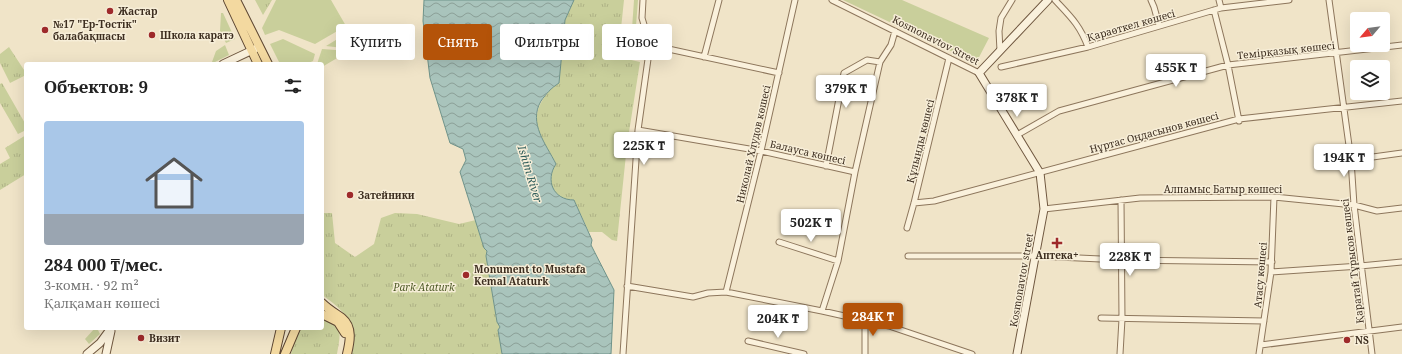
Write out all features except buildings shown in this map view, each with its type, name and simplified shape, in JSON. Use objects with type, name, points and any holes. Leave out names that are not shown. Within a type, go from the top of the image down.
[{"type":"main road","points":[[228,0],[255,48],[266,62]]},
{"type":"main road","points":[[236,0],[255,48],[258,62]]},
{"type":"main road","points":[[324,305],[344,320],[349,329],[350,340],[348,354]]},
{"type":"main road","points":[[324,315],[338,322],[345,333],[346,337],[342,354]]},
{"type":"main road","points":[[275,354],[281,330]]},
{"type":"main road","points":[[285,354],[291,330]]},
{"type":"main road","points":[[285,354],[295,330]]},
{"type":"street","points":[[643,0],[642,18],[644,24]]},
{"type":"street","points":[[704,57],[719,0]]},
{"type":"street","name":"Николай Хлудов көшесі","points":[[726,292],[762,151],[795,0]]},
{"type":"street","name":"Kosmonavtov Street","points":[[832,0],[979,73],[1040,172],[1044,209]]},
{"type":"street","points":[[1000,51],[999,31],[1001,18],[1012,0]]},
{"type":"street","points":[[979,73],[1048,0]]},
{"type":"street","points":[[1055,0],[1083,33],[1088,47]]},
{"type":"street","points":[[1151,0],[1159,25]]},
{"type":"street","points":[[1219,0],[1221,8]]},
{"type":"street","name":"Қараөткел көшесі","points":[[1001,67],[1088,47],[1221,8],[1290,0]]},
{"type":"street","name":"Қаратай Тұрысов көшесі","points":[[1329,0],[1351,160],[1360,266],[1372,354]]},
{"type":"street","points":[[1214,10],[1228,65],[1239,120]]},
{"type":"street","points":[[822,311],[838,261],[855,172],[880,62],[891,45],[895,31]]},
{"type":"street","name":"Темірқазық көшесі","points":[[1016,135],[1059,111],[1228,65],[1402,45]]},
{"type":"street","points":[[227,62],[255,48]]},
{"type":"street","points":[[672,50],[779,74]]},
{"type":"street","name":"Құлынды көшесі","points":[[907,228],[949,58]]},
{"type":"street","points":[[623,354],[638,130],[648,60]]},
{"type":"street","points":[[826,166],[844,73],[868,60],[880,62]]},
{"type":"street","name":"Нұртас Оңдасынов көшесі","points":[[914,203],[934,201],[1239,120],[1402,101]]},
{"type":"street","name":"Балауса көшесі","points":[[638,130],[762,151],[855,172]]},
{"type":"street","points":[[1351,160],[1402,153]]},
{"type":"street","name":"Алпамыс Батыр көшесі","points":[[1044,209],[1121,200],[1274,197],[1354,205],[1377,211],[1402,208]]},
{"type":"street","name":"Атасу көшесі","points":[[1259,354],[1272,262],[1274,197]]},
{"type":"street","points":[[1120,354],[1122,319],[1121,200]]},
{"type":"street","name":"Kosmonavtov street","points":[[1018,354],[1044,209]]},
{"type":"street","points":[[779,242],[838,261]]},
{"type":"street","points":[[908,256],[1036,256],[1122,260],[1272,262]]},
{"type":"street","points":[[1271,272],[1402,262]]},
{"type":"street","points":[[627,286],[692,297],[708,293],[726,292],[889,326],[972,354]]},
{"type":"street","points":[[1101,318],[1264,321]]},
{"type":"street","points":[[865,320],[865,354]]},
{"type":"street","points":[[1260,345],[1402,326]]},
{"type":"street","points":[[87,354],[100,343],[110,330]]},
{"type":"street","points":[[106,354],[112,330]]},
{"type":"street","points":[[748,341],[804,354]]},
{"type":"green space","points":[[255,0],[272,0],[263,15]]},
{"type":"green space","points":[[276,0],[331,0],[345,24],[336,24],[336,32],[315,44],[279,30],[265,35],[262,28]]},
{"type":"green space","points":[[574,0],[624,0],[621,24],[602,24],[602,60],[631,60],[640,62],[627,145],[617,241],[612,240],[602,232],[589,232],[574,200],[560,197],[556,193],[551,183],[551,177],[556,164],[543,141],[537,126],[538,109],[542,101],[549,91],[559,83],[561,60],[594,60],[594,24],[565,24]]},
{"type":"green space","points":[[634,0],[638,0],[636,24],[632,24]]},
{"type":"green space","points":[[843,0],[902,0],[989,38],[976,63]]},
{"type":"green space","points":[[221,13],[223,13],[235,39],[226,43],[220,31]]},
{"type":"green space","points":[[283,39],[315,54],[313,61],[279,62],[270,44]]},
{"type":"green space","points":[[336,40],[336,47],[326,46]]},
{"type":"green space","points":[[225,45],[229,55],[212,62],[216,51]]},
{"type":"green space","points":[[9,47],[24,70],[24,76],[10,83],[0,63],[0,54]]},
{"type":"green space","points":[[322,49],[336,50],[336,59],[324,66],[324,62],[318,62]]},
{"type":"green space","points":[[2,83],[24,122],[24,131],[18,134],[0,103],[0,84]]},
{"type":"green space","points":[[24,136],[24,175],[0,190],[0,164],[10,158],[5,148]]},
{"type":"green space","name":"Park Ataturk","points":[[324,213],[332,213],[335,243],[355,257],[374,244],[381,218],[395,213],[417,214],[459,224],[476,220],[484,248],[487,251],[486,256],[497,322],[500,327],[498,330],[502,354],[352,354],[354,344],[353,335],[348,319],[337,306],[324,296]]},
{"type":"green space","points":[[324,314],[337,326],[340,335],[337,354],[291,354],[297,330],[324,330]]},
{"type":"green space","points":[[93,330],[98,330],[100,334],[89,344],[85,339]]},
{"type":"water","name":"Ishim River","points":[[424,0],[574,0],[565,24],[500,24],[500,60],[561,60],[559,83],[549,91],[541,101],[536,117],[537,125],[543,141],[556,164],[551,176],[553,188],[561,197],[574,200],[592,240],[591,245],[614,290],[611,354],[502,354],[498,330],[500,327],[497,322],[486,256],[487,251],[484,248],[460,172],[466,160],[463,149],[450,143],[430,78],[428,60],[492,60],[492,24],[423,24]]},
{"type":"place","name":"Жастар","points":[[110,11]]},
{"type":"place","name":"№17 \"Ер-Төстік\" балабақшасы","points":[[45,30]]},
{"type":"place","name":"Школа каратэ","points":[[152,35]]},
{"type":"place","name":"Затейники","points":[[350,195]]},
{"type":"place","name":"Аптека+","points":[[1057,243]]},
{"type":"place","name":"Monument to Mustafa Kemal Ataturk","points":[[466,275]]},
{"type":"place","name":"Визит","points":[[141,338]]},
{"type":"place","name":"NS","points":[[1347,340]]}]
